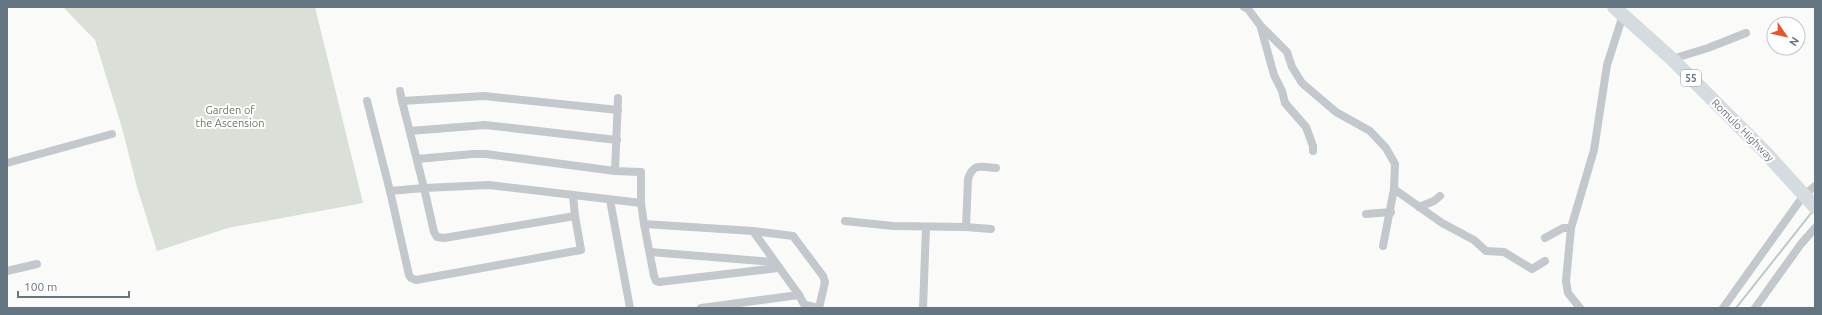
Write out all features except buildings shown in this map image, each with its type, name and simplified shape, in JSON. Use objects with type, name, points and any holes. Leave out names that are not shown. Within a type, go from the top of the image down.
[{"type":"highway","name":"Romulo Highway","points":[[1619,11],[1672,59],[1765,152],[1809,200]]},
{"type":"street","points":[[1244,7],[1248,9],[1260,25],[1287,52],[1292,67],[1302,83],[1336,112],[1370,131],[1386,148],[1395,164],[1391,212],[1383,246]]},
{"type":"street","points":[[1580,308],[1568,293],[1566,281],[1571,228],[1594,150],[1607,65],[1619,11]]},
{"type":"street","points":[[1260,25],[1274,75],[1282,91],[1285,103],[1306,127],[1313,146],[1313,151]]},
{"type":"street","points":[[1672,59],[1708,48],[1746,33]]},
{"type":"street","points":[[400,91],[434,232],[440,238],[575,216]]},
{"type":"street","points":[[402,101],[484,96],[618,110]]},
{"type":"street","points":[[615,171],[618,98]]},
{"type":"street","points":[[367,101],[411,278],[416,280],[581,250],[573,195]]},
{"type":"street","points":[[410,131],[485,126],[616,140]]},
{"type":"street","points":[[7,163],[112,134]]},
{"type":"street","points":[[417,159],[486,154],[615,171],[641,172],[641,203],[656,280],[659,282],[776,265]]},
{"type":"street","points":[[966,227],[968,180],[970,172],[978,166],[996,168]]},
{"type":"street","points":[[390,191],[489,185],[641,203]]},
{"type":"street","points":[[1723,308],[1809,200],[1815,186]]},
{"type":"street","points":[[1394,189],[1442,223],[1474,240],[1486,251],[1504,252],[1532,269],[1545,261]]},
{"type":"street","points":[[1419,207],[1434,201],[1440,196]]},
{"type":"street","points":[[610,200],[630,308]]},
{"type":"street","points":[[1366,214],[1391,212]]},
{"type":"street","points":[[845,221],[893,226],[966,227],[991,229]]},
{"type":"street","points":[[644,224],[753,231],[793,236],[823,276],[824,285],[819,308],[806,307],[753,231]]},
{"type":"street","points":[[923,308],[926,227]]},
{"type":"street","points":[[1545,238],[1564,228],[1571,228]]},
{"type":"street","points":[[1755,308],[1801,244],[1815,228]]},
{"type":"street","points":[[650,252],[776,265]]},
{"type":"street","points":[[7,271],[37,264]]},
{"type":"street","points":[[702,308],[799,295]]},
{"type":"green space","name":"Garden of the Ascension","points":[[63,7],[315,7],[363,203],[228,228],[157,251],[95,40]]},
{"type":"waterway","points":[[1736,308],[1812,212]]}]
